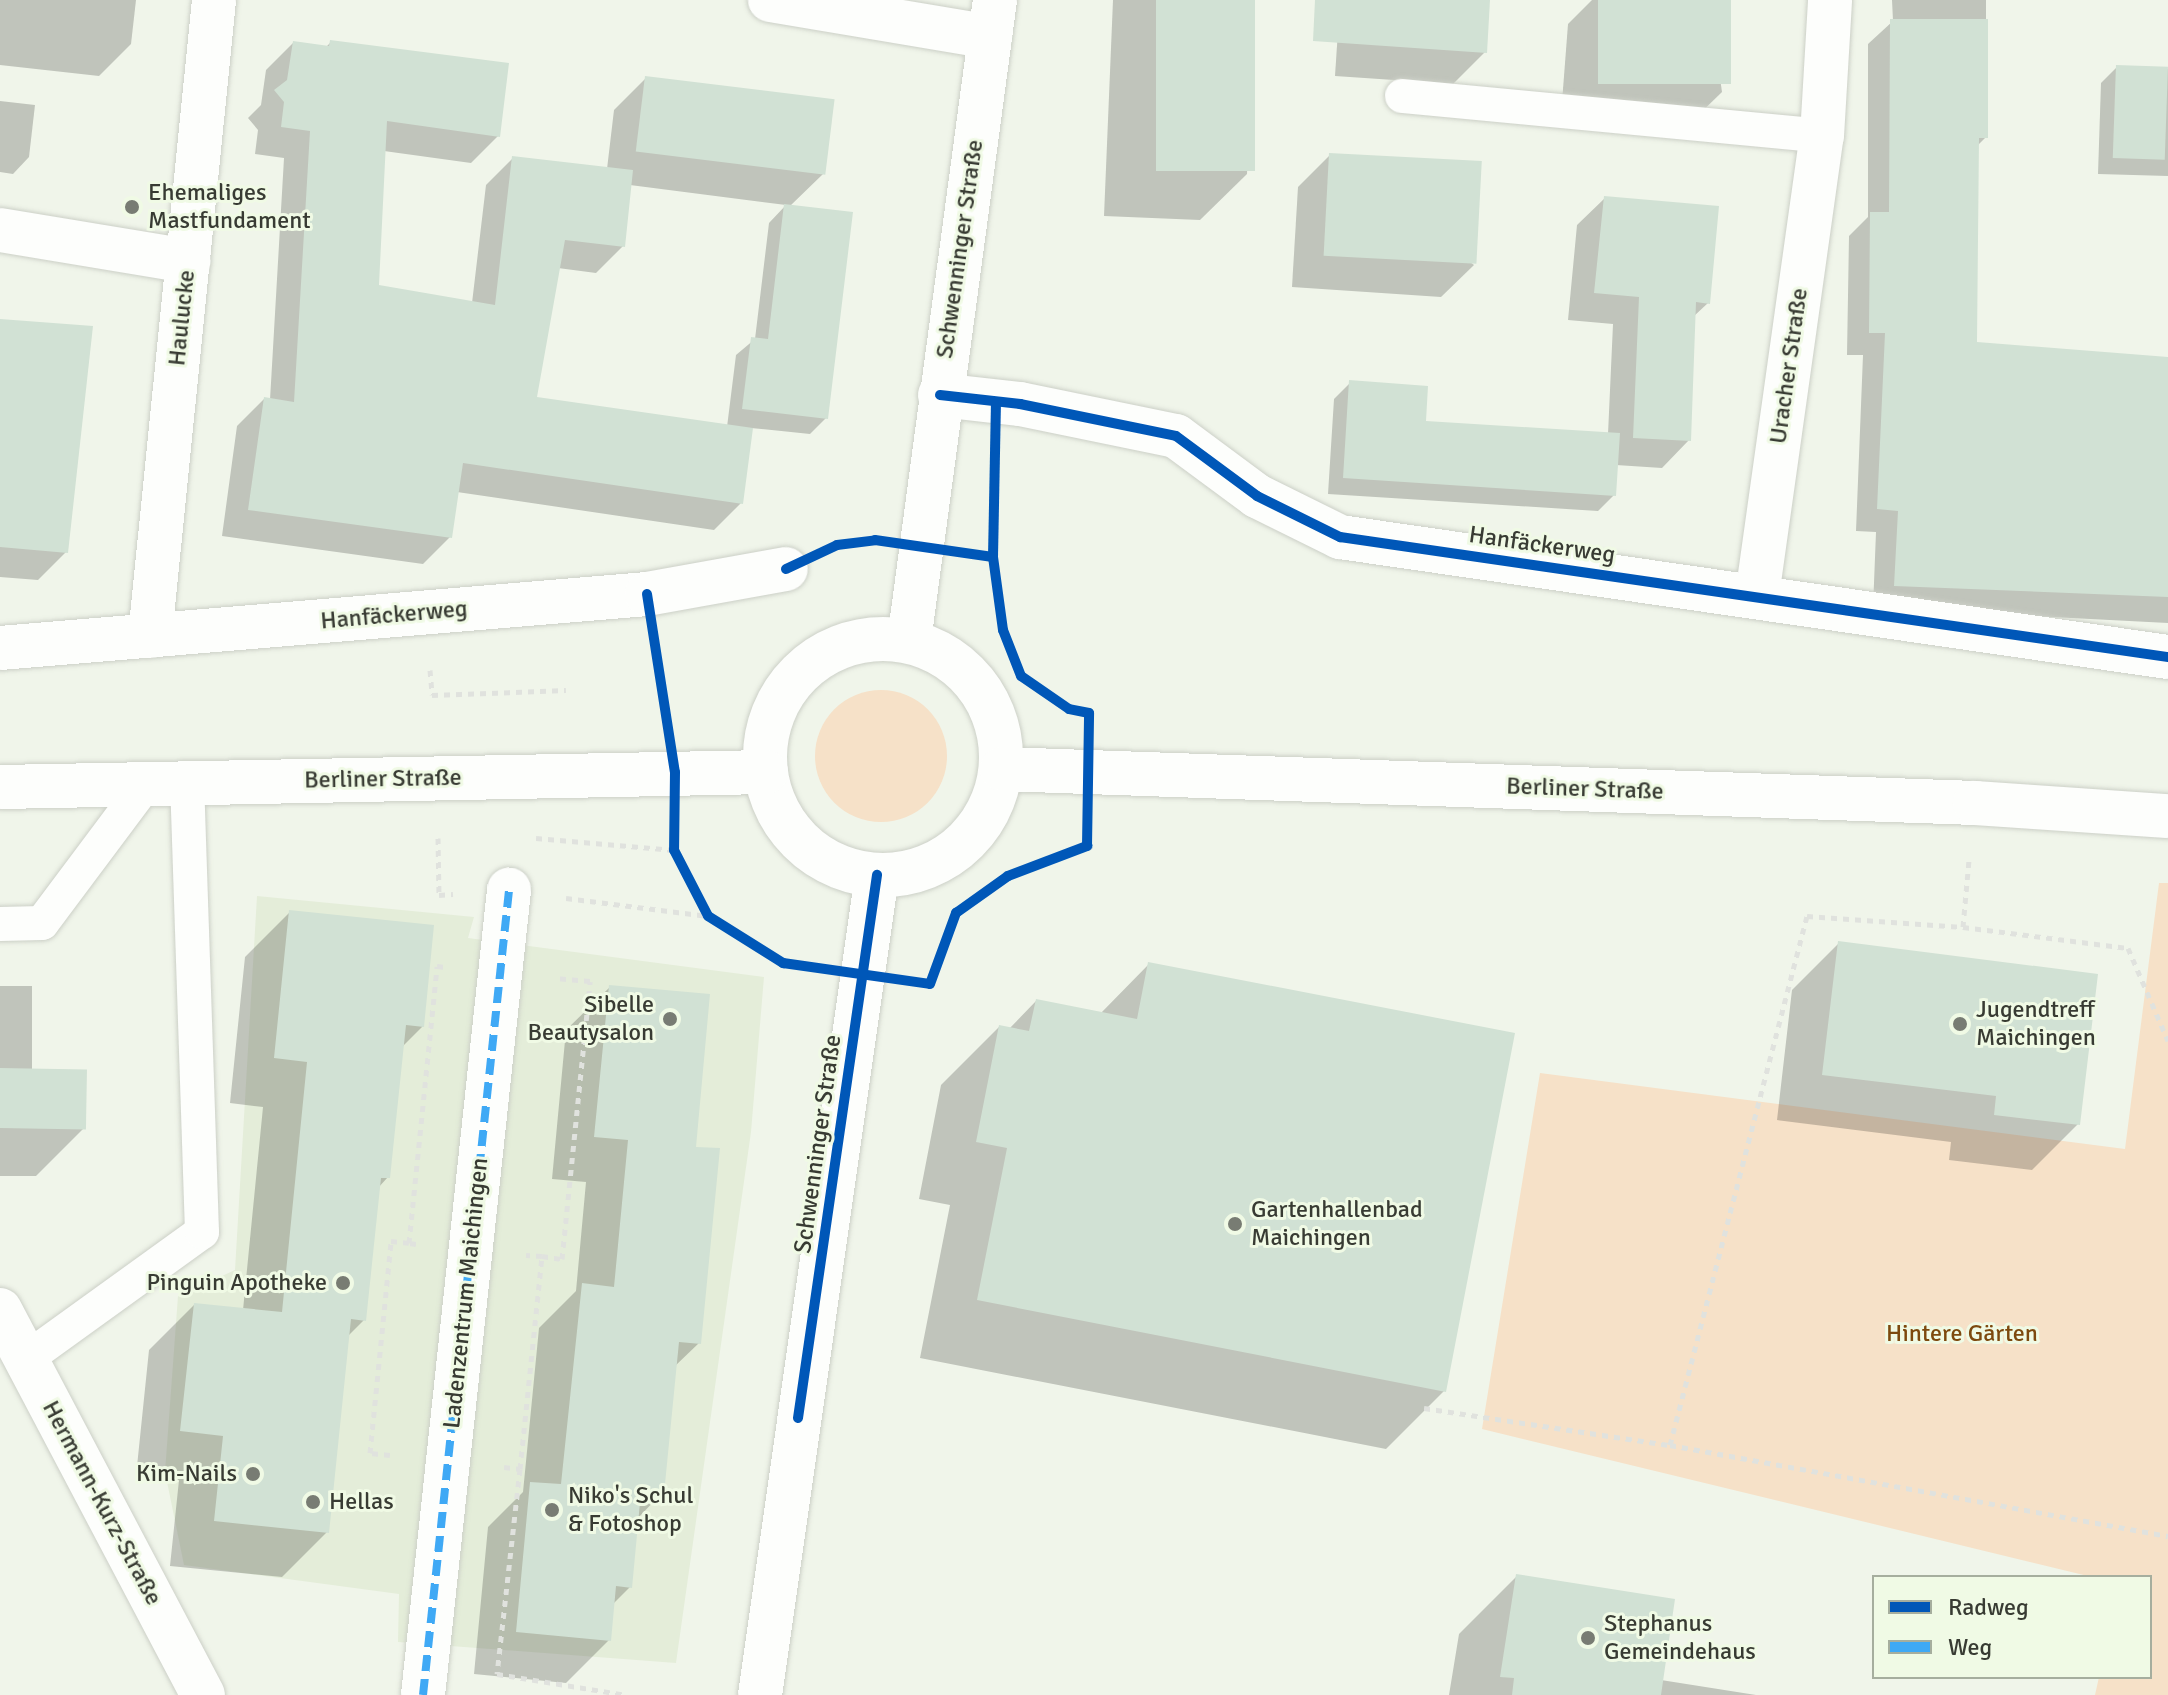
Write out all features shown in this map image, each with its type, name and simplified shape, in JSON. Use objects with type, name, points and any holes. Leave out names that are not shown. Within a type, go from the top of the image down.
[{"type":"street","name":"Haulucke","points":[[150,636],[214,0]]},
{"type":"street","points":[[770,0],[993,18]]},
{"type":"street","name":"Uracher Straße","points":[[1757,596],[1822,136],[1830,0]]},
{"type":"street","name":"Schwenninger Straße","points":[[909,641],[993,18]]},
{"type":"street","points":[[0,230],[188,261]]},
{"type":"street","name":"Hanfäckerweg","points":[[940,395],[1020,404],[1176,436],[1257,496],[1340,537],[2168,657]]},
{"type":"street","name":"Hanfäckerweg","points":[[0,648],[647,594],[786,569]]},
{"type":"street","points":[[872,640],[909,641],[949,658],[979,687],[998,725],[1002,769],[993,803],[974,834],[946,857],[913,872],[877,875],[844,868],[815,853],[791,831],[774,803],[766,772],[767,734],[780,699],[804,669],[835,649],[872,640]]},
{"type":"street","name":"Berliner Straße","points":[[1002,769],[1975,803],[2168,816]]},
{"type":"street","name":"Berliner Straße","points":[[0,787],[766,772]]},
{"type":"street","name":"Schwenninger Straße","points":[[760,1695],[877,875]]},
{"type":"street","name":"Ladenzentrum Maichingen","points":[[423,1695],[509,890]]},
{"type":"street","name":"Hermann-Kurz-Straße","points":[[0,1310],[203,1695]]},
{"type":"lane","points":[[1402,96],[1822,136]]},
{"type":"lane","points":[[0,924],[42,923],[166,784]]},
{"type":"lane","points":[[26,1359],[202,1232],[166,784]]},
{"type":"path","points":[[432,695],[566,690]]},
{"type":"path","points":[[1963,927],[1975,803]]},
{"type":"path","points":[[570,838],[674,850]]},
{"type":"path","points":[[509,890],[708,916]]},
{"type":"path","points":[[1670,1445],[1807,916],[1963,927],[2128,948],[2168,1041]]},
{"type":"path","points":[[391,1455],[370,1453],[391,1241],[409,1243]]},
{"type":"path","points":[[1424,1408],[1670,1445],[2168,1536]]},
{"type":"path","points":[[520,1469],[497,1674],[626,1695]]},
{"type":"shaded area","points":[[257,896],[474,917],[468,938],[764,977],[751,1132],[676,1663],[398,1642],[399,1594],[184,1565],[165,1472],[178,1296],[235,1270]]},
{"type":"green space","points":[[881,690],[906,695],[928,709],[942,731],[947,756],[942,781],[928,803],[906,817],[881,822],[856,817],[834,803],[820,781],[815,756],[820,731],[834,709],[856,695]]},
{"type":"green space","name":"Hintere Gärten","points":[[2159,883],[2168,883],[2168,1695],[2095,1695],[2099,1679],[2152,1679],[2152,1575],[2084,1575],[1482,1429],[1540,1073],[2125,1149]]},
{"type":"building","points":[[1156,0],[1255,0],[1255,171],[1156,171]]},
{"type":"building","points":[[1315,0],[1490,0],[1487,53],[1313,41]]},
{"type":"building","points":[[1598,0],[1731,0],[1731,84],[1598,84]]},
{"type":"building","points":[[1890,19],[1988,19],[1988,138],[1979,138],[1977,342],[2168,357],[2168,597],[1894,586],[1898,511],[1877,509],[1885,333],[1869,333],[1870,212],[1889,212]]},
{"type":"building","points":[[330,40],[509,63],[500,137],[387,121],[379,285],[495,305],[512,156],[633,170],[625,247],[565,240],[537,397],[753,428],[743,504],[463,463],[452,538],[248,510],[264,397],[294,402],[310,131],[281,127],[284,102],[274,90],[287,80],[293,41],[329,46]]},
{"type":"building","points":[[2116,65],[2168,67],[2165,160],[2113,158]]},
{"type":"building","points":[[645,76],[835,99],[825,175],[636,151]]},
{"type":"building","points":[[1329,153],[1482,161],[1476,264],[1324,256]]},
{"type":"building","points":[[1604,196],[1719,206],[1710,304],[1696,302],[1691,441],[1633,438],[1639,297],[1594,293]]},
{"type":"building","points":[[784,204],[853,212],[828,419],[742,409],[751,337],[768,339]]},
{"type":"building","points":[[0,319],[93,326],[68,553],[0,547]]},
{"type":"building","points":[[1349,380],[1428,386],[1426,421],[1620,433],[1616,496],[1343,478]]},
{"type":"building","points":[[289,910],[434,925],[424,1027],[406,1025],[390,1178],[381,1178],[366,1321],[351,1319],[329,1533],[214,1521],[223,1436],[180,1431],[194,1303],[282,1312],[307,1062],[274,1058]]},
{"type":"building","name":"Jugendtreff Maichingen","points":[[1838,941],[2098,974],[2080,1125],[1994,1115],[1996,1096],[1822,1075]]},
{"type":"building","name":"Gartenhallenbad Maichingen","points":[[1148,962],[1515,1033],[1446,1392],[977,1300],[1007,1148],[976,1142],[999,1025],[1029,1031],[1036,999],[1137,1019]]},
{"type":"building","points":[[609,985],[710,994],[696,1147],[720,1148],[701,1344],[679,1342],[664,1494],[641,1492],[632,1588],[616,1586],[611,1641],[516,1632],[530,1482],[561,1484],[582,1283],[614,1287],[628,1140],[594,1137]]},
{"type":"building","points":[[0,1068],[87,1070],[86,1130],[0,1128]]},
{"type":"building","name":"Stephanus Gemeindehaus","points":[[1516,1574],[1675,1599],[1661,1695],[1512,1695],[1514,1678],[1500,1677]]},
{"type":"marked path","points":[[423,1695],[509,890]]},
{"type":"cycle path","points":[[940,395],[1020,404],[1176,436],[1257,496],[1340,537],[2168,657]]},
{"type":"cycle path","points":[[647,594],[675,772],[674,850],[708,916],[783,963],[930,984],[956,913],[1008,876],[1087,846],[1089,713],[1069,709],[1021,676],[1003,630],[993,557],[996,402]]},
{"type":"cycle path","points":[[786,569],[837,545],[875,540],[993,557]]},
{"type":"cycle path","points":[[798,1418],[877,875]]},
{"type":"place","name":"Ehemaliges Mastfundament","points":[[132,207]]},
{"type":"place","name":"Sibelle Beautysalon","points":[[670,1019]]},
{"type":"place","name":"Jugendtreff Maichingen","points":[[1960,1024]]},
{"type":"place","name":"Gartenhallenbad Maichingen","points":[[1235,1224]]},
{"type":"place","name":"Pinguin Apotheke","points":[[343,1283]]},
{"type":"place","name":"Kim-Nails","points":[[253,1474]]},
{"type":"place","name":"Hellas","points":[[313,1502]]},
{"type":"place","name":"Niko's Schul & Fotoshop","points":[[552,1510]]},
{"type":"place","name":"Stephanus Gemeindehaus","points":[[1588,1638]]}]
